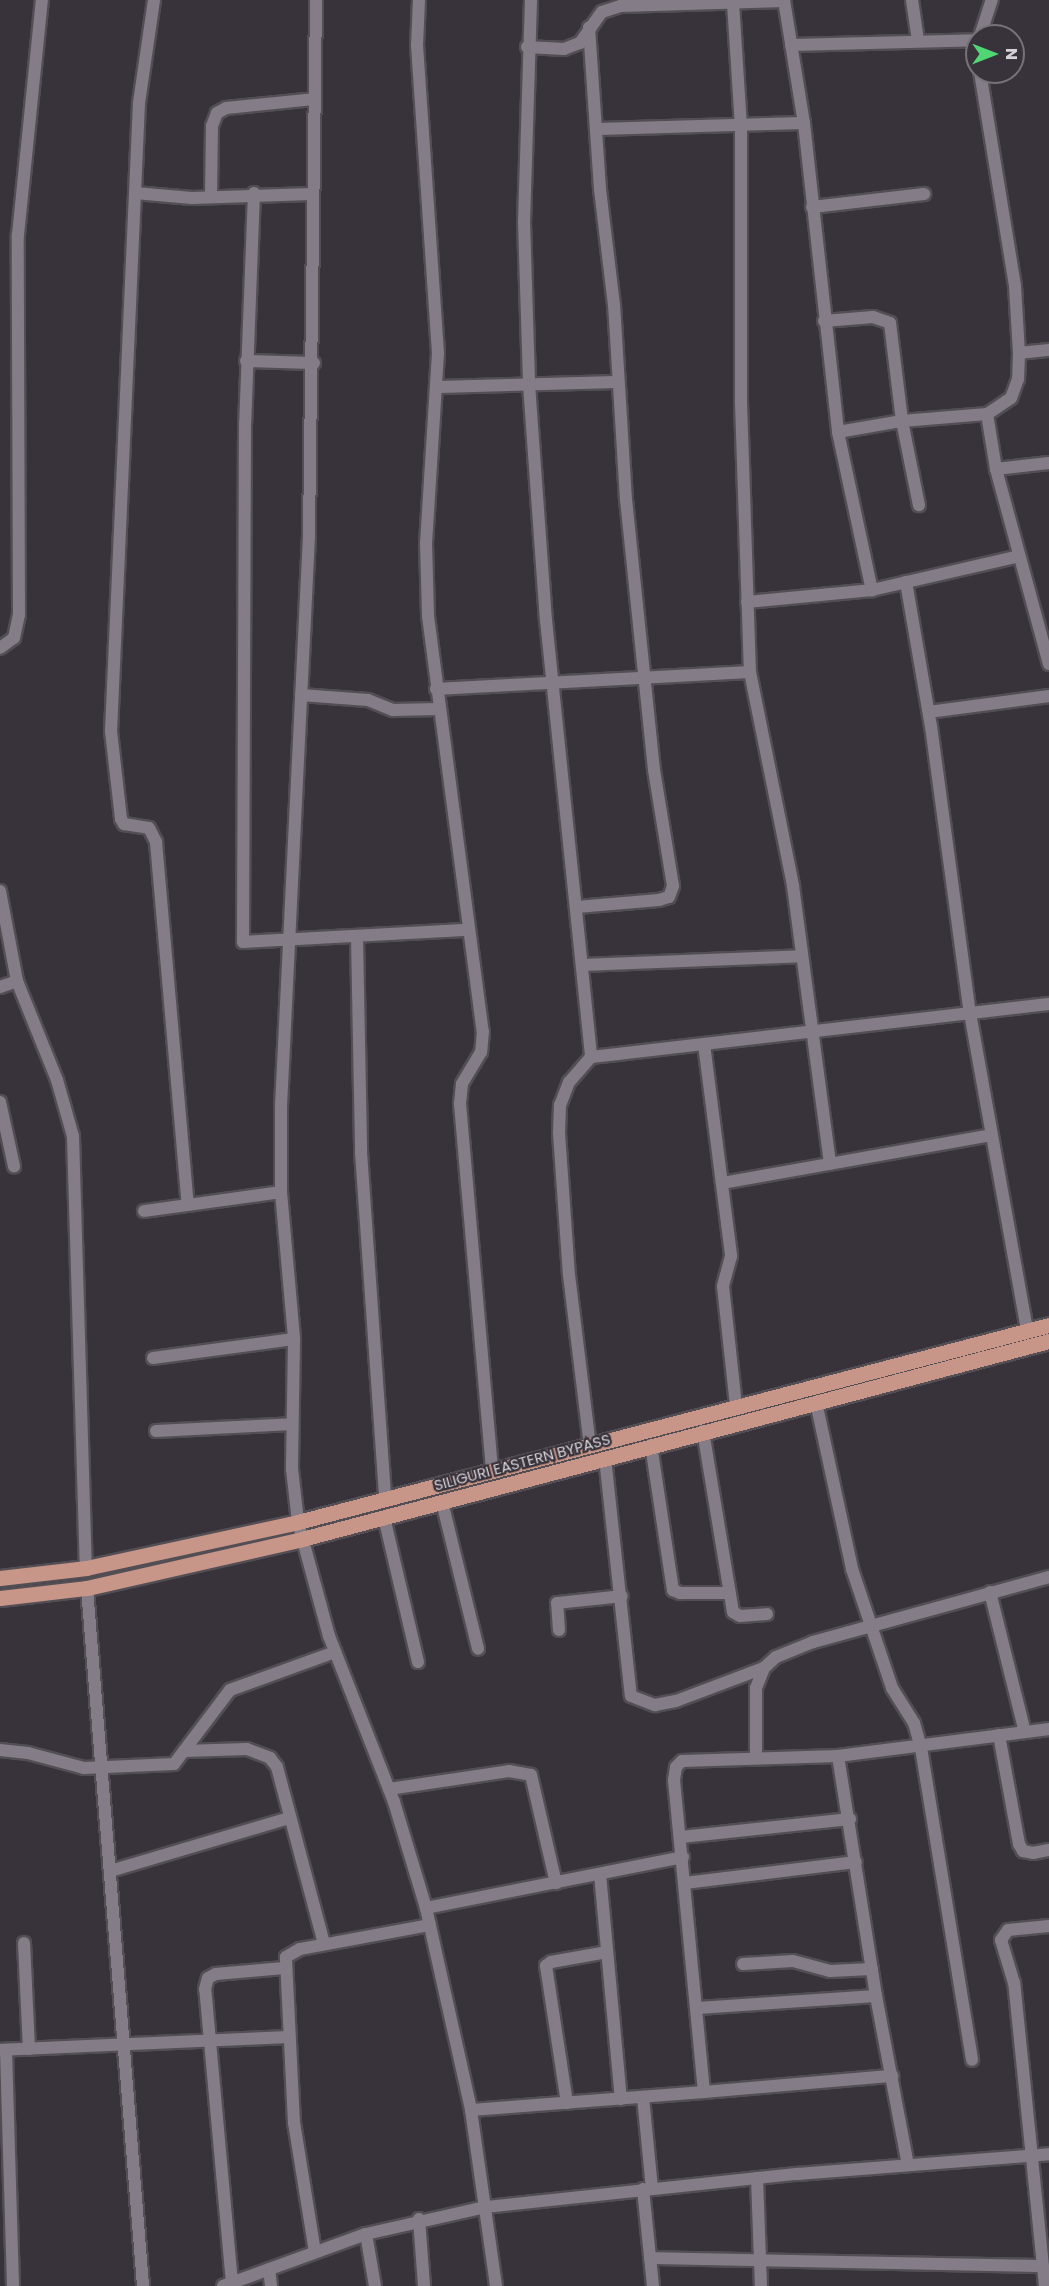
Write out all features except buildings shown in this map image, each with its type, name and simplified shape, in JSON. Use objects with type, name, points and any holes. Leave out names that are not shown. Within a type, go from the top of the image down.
[{"type":"main road","name":"SILIGURI EASTERN BYPASS","points":[[0,1578],[86,1568],[298,1522],[1049,1325]]},
{"type":"main road","name":"SILIGURI EASTERN BYPASS","points":[[0,1598],[87,1588],[302,1539],[1049,1341]]},
{"type":"street","points":[[0,648],[14,638],[19,615],[18,235],[42,0]]},
{"type":"street","points":[[154,0],[139,103],[111,731],[121,819],[124,824],[149,828],[156,842],[188,1205]]},
{"type":"street","points":[[316,0],[311,194],[314,363],[289,941],[281,1192],[294,1339],[292,1424],[298,1522],[335,1652],[388,1789],[426,1908],[471,2110],[496,2286]]},
{"type":"street","points":[[419,0],[417,45],[436,289],[436,387],[426,543],[438,709],[467,930],[483,1031],[481,1052],[462,1084],[460,1104],[492,1470]]},
{"type":"street","points":[[531,0],[527,47],[524,222],[529,384],[554,683],[591,1057]]},
{"type":"street","points":[[912,0],[918,40]]},
{"type":"street","points":[[984,24],[992,0]]},
{"type":"street","points":[[527,47],[564,49],[580,43],[589,27],[602,12],[621,6],[656,3],[784,1],[804,123],[838,432],[872,590]]},
{"type":"street","points":[[732,3],[741,127],[741,403],[750,672],[793,886],[830,1164]]},
{"type":"street","points":[[577,907],[659,900],[669,897],[673,886],[644,678],[589,27]]},
{"type":"street","points":[[791,45],[965,40]]},
{"type":"street","points":[[838,432],[902,421],[987,414],[1011,398],[1018,380],[1016,286],[982,84]]},
{"type":"street","points":[[211,197],[212,126],[217,113],[226,108],[314,99]]},
{"type":"street","points":[[596,129],[741,127],[804,123]]},
{"type":"street","points":[[135,193],[211,197],[254,193],[311,194]]},
{"type":"street","points":[[254,193],[246,361],[243,942],[467,930]]},
{"type":"street","points":[[812,207],[924,194]]},
{"type":"street","points":[[824,321],[873,317],[890,323],[902,421],[919,505]]},
{"type":"street","points":[[1019,353],[1049,350]]},
{"type":"street","points":[[246,361],[314,363]]},
{"type":"street","points":[[436,387],[618,382]]},
{"type":"street","points":[[987,414],[996,470],[1049,664]]},
{"type":"street","points":[[996,470],[1049,463]]},
{"type":"street","points":[[747,602],[872,590],[1019,556]]},
{"type":"street","points":[[906,582],[929,712],[970,1013],[1027,1331]]},
{"type":"street","points":[[436,689],[750,672]]},
{"type":"street","points":[[301,695],[368,700],[393,710],[438,709]]},
{"type":"street","points":[[929,712],[1049,696]]},
{"type":"street","points":[[0,891],[17,981],[57,1080],[73,1136],[86,1568]]},
{"type":"street","points":[[357,936],[361,1152],[385,1499]]},
{"type":"street","points":[[582,965],[802,956]]},
{"type":"street","points":[[0,987],[17,981]]},
{"type":"street","points":[[590,1444],[569,1275],[559,1133],[560,1106],[569,1082],[591,1057],[1049,1004]]},
{"type":"street","points":[[704,1044],[731,1256],[723,1286],[736,1406]]},
{"type":"street","points":[[0,1102],[14,1166]]},
{"type":"street","points":[[722,1183],[991,1135]]},
{"type":"street","points":[[144,1211],[281,1192]]},
{"type":"street","points":[[153,1358],[294,1339]]},
{"type":"street","points":[[816,1402],[834,1496],[871,1625],[892,1688],[914,1723],[921,1748],[972,2060]]},
{"type":"street","points":[[156,1431],[292,1424]]},
{"type":"street","points":[[703,1431],[732,1612],[740,1616],[767,1614]]},
{"type":"street","points":[[651,1445],[673,1590],[680,1593],[728,1593]]},
{"type":"street","points":[[605,1458],[622,1596],[627,1684],[631,1696],[642,1703],[676,1701],[764,1668],[787,1650],[1049,1577]]},
{"type":"street","points":[[442,1502],[477,1649]]},
{"type":"street","points":[[384,1517],[418,1662]]},
{"type":"street","points":[[87,1588],[143,2286]]},
{"type":"street","points":[[990,1592],[1025,1732]]},
{"type":"street","points":[[559,1630],[557,1603],[622,1596]]},
{"type":"street","points":[[0,1750],[28,1753],[69,1766],[165,1766],[174,1764],[230,1690],[335,1652]]},
{"type":"street","points":[[756,1758],[756,1688],[764,1668]]},
{"type":"street","points":[[704,2092],[676,1767],[693,1758],[838,1756],[921,1748],[1049,1729]]},
{"type":"street","points":[[999,1735],[1019,1844],[1023,1851],[1033,1853],[1049,1850]]},
{"type":"street","points":[[184,1751],[260,1751],[277,1767],[324,1944]]},
{"type":"street","points":[[838,1756],[850,1819],[876,1996],[908,2165]]},
{"type":"street","points":[[388,1789],[509,1771],[531,1775],[556,1883]]},
{"type":"street","points":[[110,1871],[289,1818]]},
{"type":"street","points":[[681,1837],[850,1819]]},
{"type":"street","points":[[426,1908],[683,1857]]},
{"type":"street","points":[[685,1883],[856,1862]]},
{"type":"street","points":[[600,1874],[621,2099]]},
{"type":"street","points":[[315,2252],[294,2123],[284,1968],[291,1952],[430,1925]]},
{"type":"street","points":[[1045,2286],[1034,2156],[1014,1983],[1001,1934],[1008,1930],[1049,1926]]},
{"type":"street","points":[[24,1943],[29,2049]]},
{"type":"street","points":[[567,2103],[546,1966],[551,1962],[607,1952]]},
{"type":"street","points":[[743,1964],[793,1961],[830,1971],[872,1969]]},
{"type":"street","points":[[284,1968],[208,1978],[205,1989],[228,2284],[366,2234],[419,2219],[486,2208],[757,2178],[1049,2154]]},
{"type":"street","points":[[698,2008],[876,1996]]},
{"type":"street","points":[[13,2286],[3,2050],[288,2037]]},
{"type":"street","points":[[471,2110],[892,2076]]},
{"type":"street","points":[[643,2097],[653,2286]]},
{"type":"street","points":[[757,2178],[760,2286]]},
{"type":"street","points":[[419,2219],[424,2286]]},
{"type":"street","points":[[366,2234],[375,2286]]},
{"type":"street","points":[[650,2258],[1043,2266]]},
{"type":"street","points":[[269,2269],[271,2286]]}]
